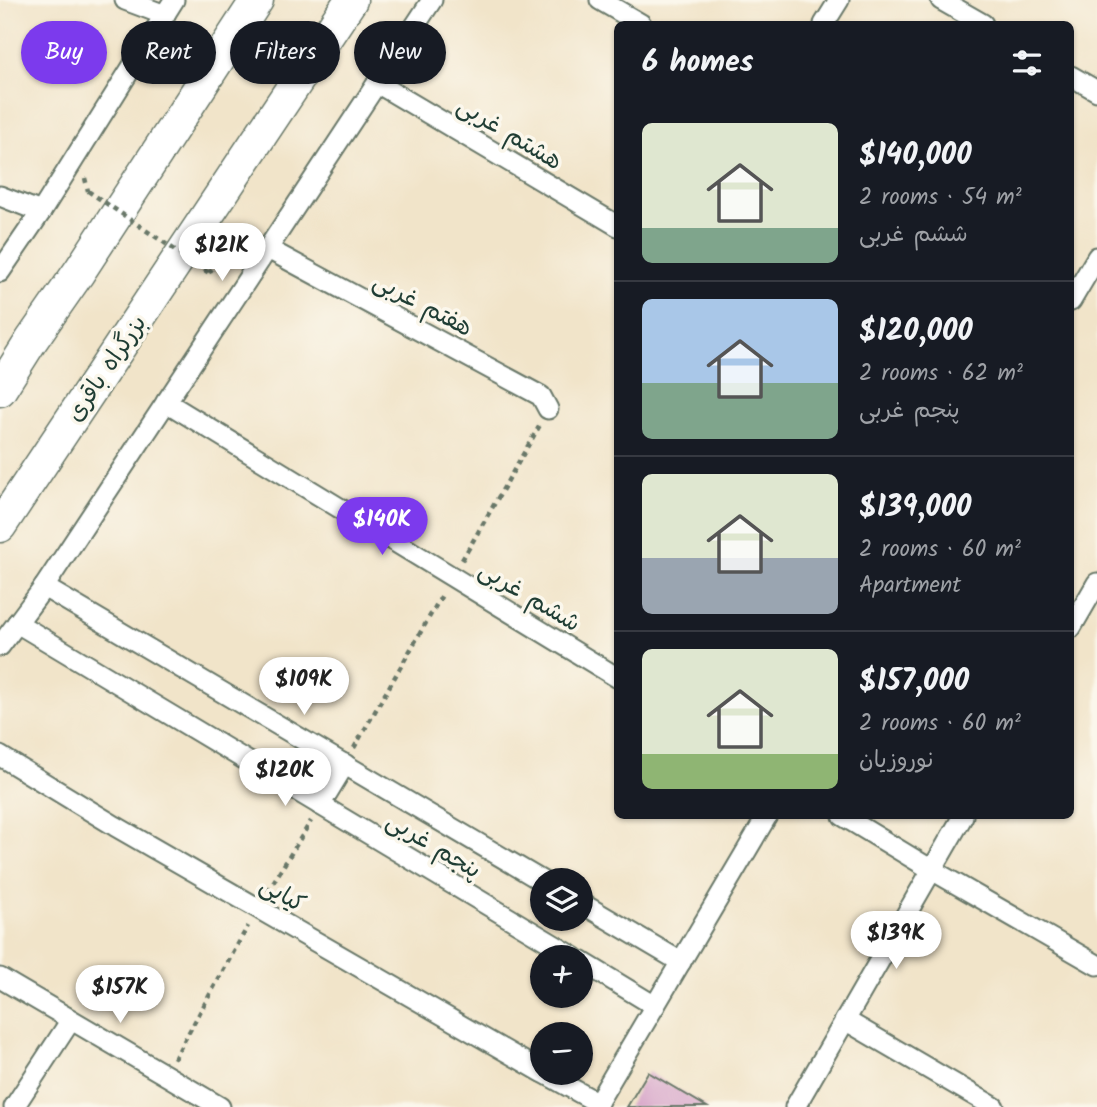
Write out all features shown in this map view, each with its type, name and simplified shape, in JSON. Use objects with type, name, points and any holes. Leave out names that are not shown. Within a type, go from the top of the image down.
[{"type":"highway","points":[[0,390],[257,0]]},
{"type":"highway","name":"بزرگراه باقری","points":[[0,526],[351,0]]},
{"type":"highway","points":[[0,372],[31,341]]},
{"type":"street","points":[[0,272],[41,212],[170,7],[125,0]]},
{"type":"street","points":[[418,21],[432,0]]},
{"type":"street","points":[[600,0],[636,21]]},
{"type":"street","points":[[826,21],[839,0]]},
{"type":"street","points":[[941,0],[978,21]]},
{"type":"street","points":[[1074,78],[1097,91]]},
{"type":"street","points":[[0,646],[44,587],[376,84]]},
{"type":"street","name":"هشتم غربی","points":[[379,84],[614,224]]},
{"type":"street","points":[[0,196],[41,212]]},
{"type":"street","name":"هفتم غربی","points":[[268,249],[541,396],[548,409]]},
{"type":"street","points":[[1074,291],[1097,257]]},
{"type":"street","name":"ششم غربی","points":[[166,402],[614,676]]},
{"type":"street","points":[[1074,623],[1097,583]]},
{"type":"street","name":"پنجم غربی","points":[[44,587],[530,873]]},
{"type":"street","name":"پنجم غربی","points":[[17,623],[554,945]]},
{"type":"street","name":"کیایی","points":[[0,756],[116,826],[530,1065]]},
{"type":"street","points":[[320,805],[345,764]]},
{"type":"street","points":[[596,1105],[766,819]]},
{"type":"street","points":[[848,819],[1097,965]]},
{"type":"street","points":[[795,1107],[961,819]]},
{"type":"street","points":[[593,910],[681,962]]},
{"type":"street","points":[[593,968],[655,1006]]},
{"type":"street","points":[[0,978],[220,1107]]},
{"type":"street","points":[[14,1107],[71,1020]]},
{"type":"street","points":[[845,1020],[994,1107]]},
{"type":"street","name":"کیایی","points":[[564,1085],[596,1105]]},
{"type":"path","points":[[88,191],[209,273],[237,233]]},
{"type":"path","points":[[345,764],[548,409]]},
{"type":"path","points":[[165,1075],[258,908],[320,805]]},
{"type":"building","points":[[648,1072],[707,1107],[627,1107]]}]
